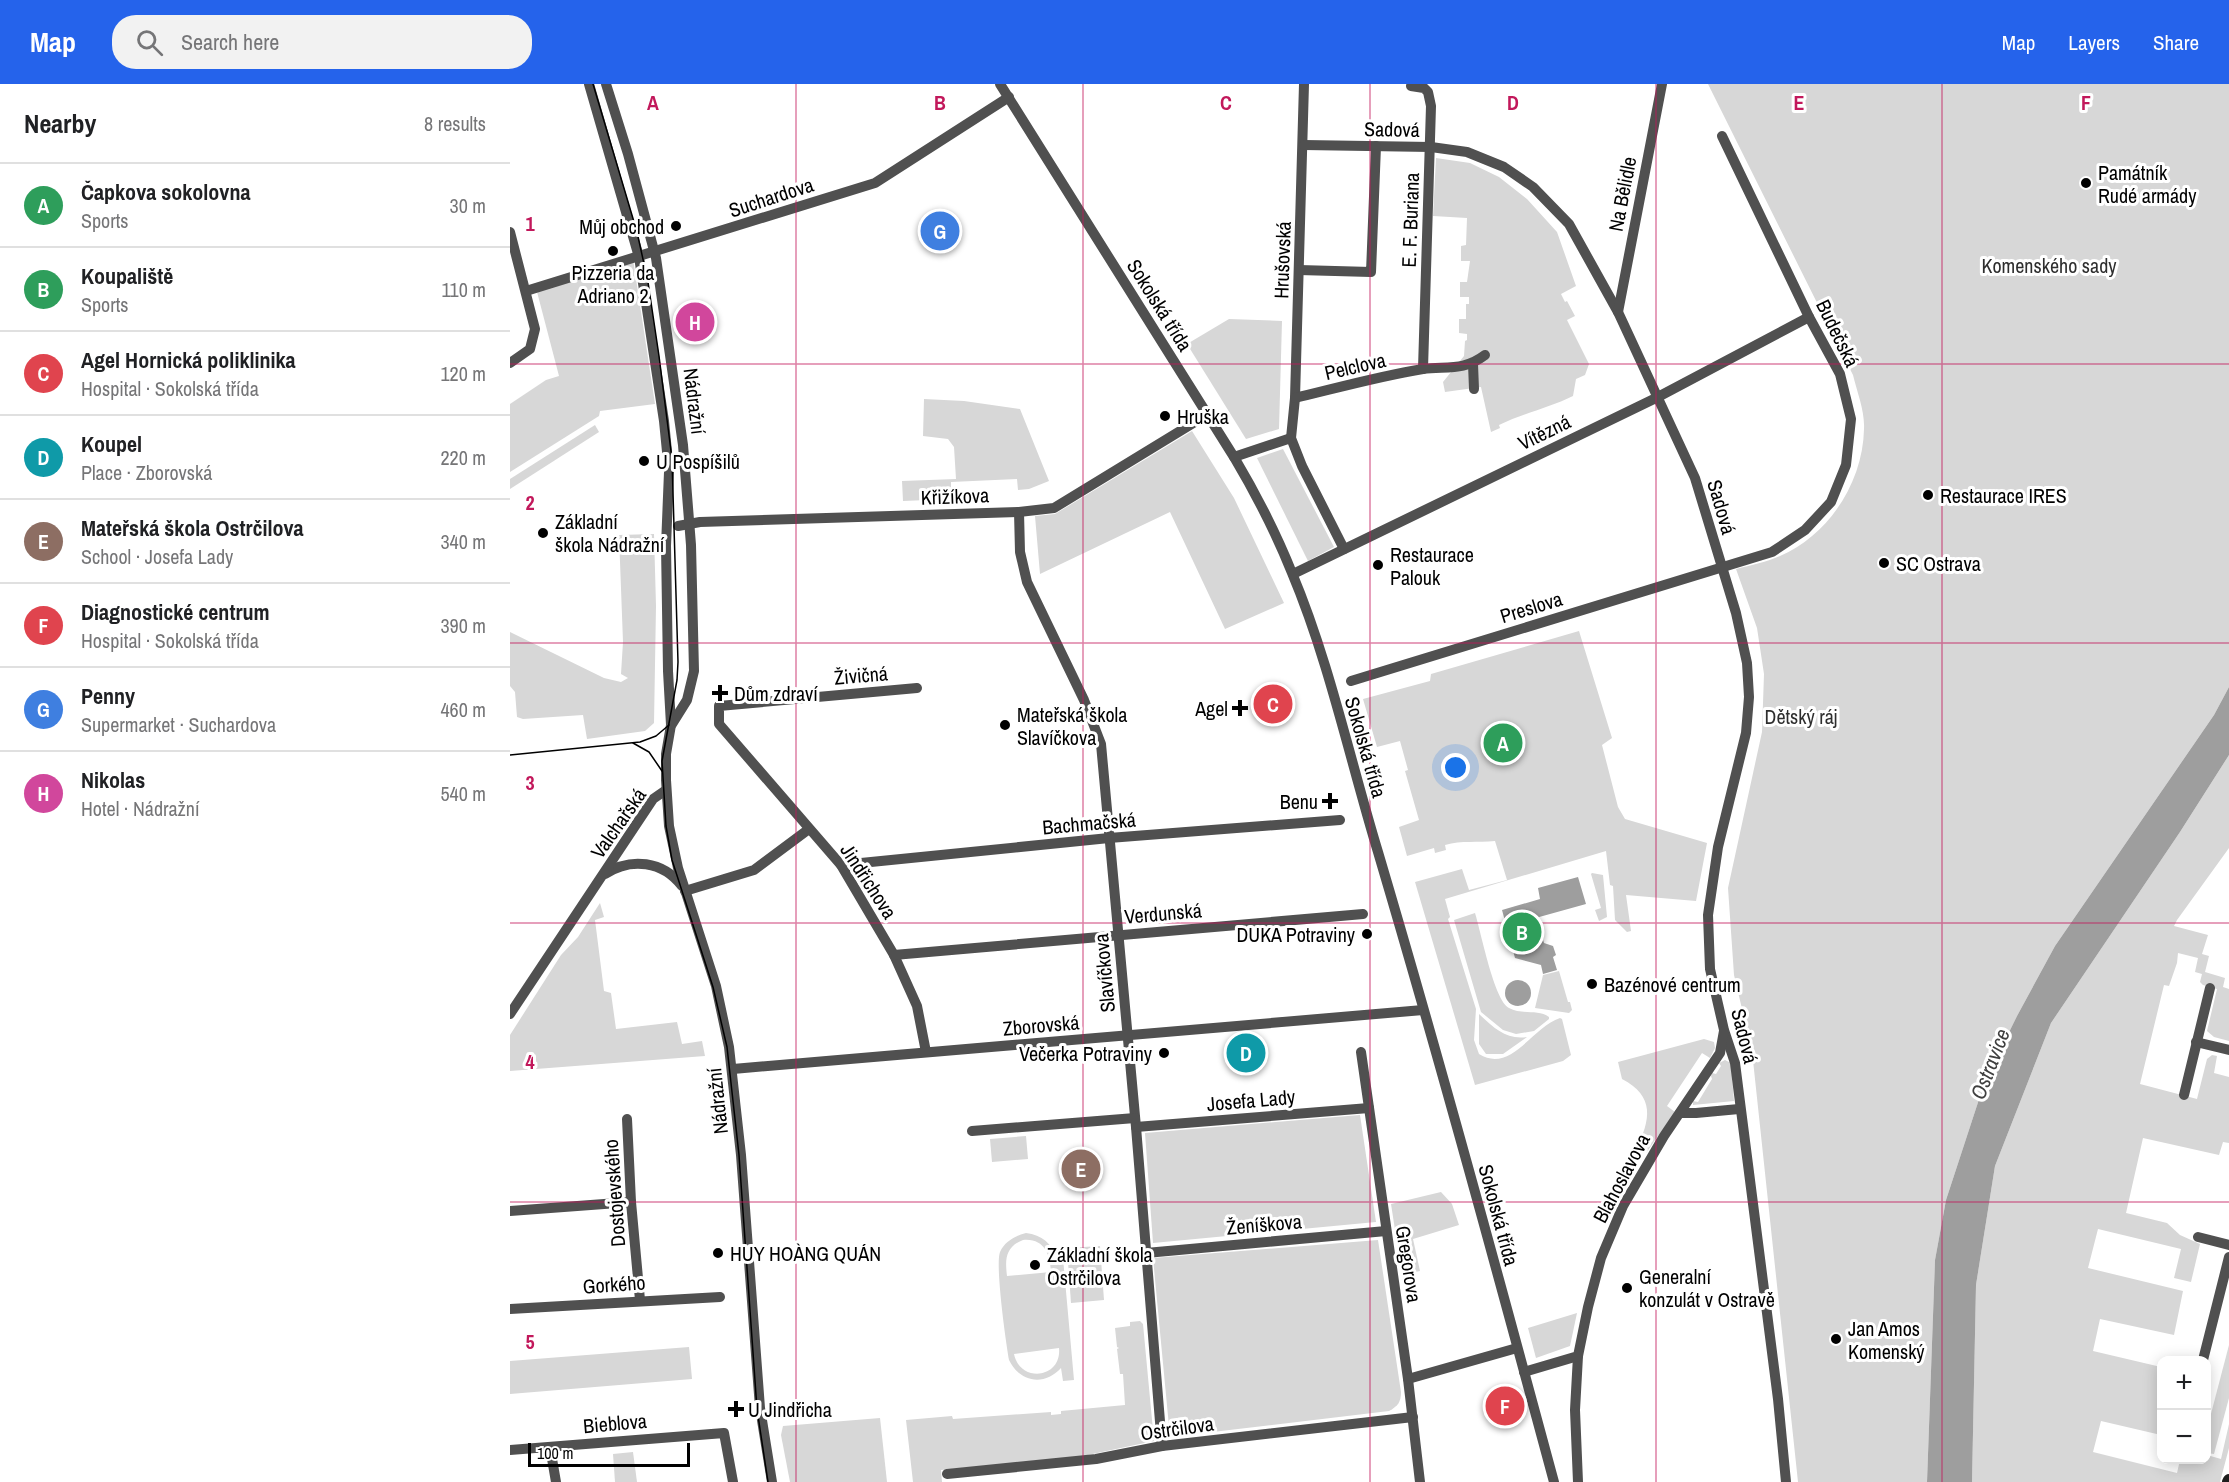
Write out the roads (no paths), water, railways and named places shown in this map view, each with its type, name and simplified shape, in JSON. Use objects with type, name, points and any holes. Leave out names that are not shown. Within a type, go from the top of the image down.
[{"type":"street","name":"Nádražní","points":[[589,84],[639,257],[663,412],[669,472],[666,546],[668,671],[672,725],[666,754],[666,790],[671,842],[720,1002],[733,1069],[760,1408],[771,1482]]},
{"type":"street","name":"Nádražní","points":[[606,84],[628,154],[654,252],[666,315],[679,415],[689,523],[694,670],[687,700],[672,725]]},
{"type":"street","name":"Sokolská třída","points":[[1000,84],[1234,457],[1267,517],[1293,574],[1333,695],[1554,1482]]},
{"type":"street","name":"Hrušovská","points":[[1291,438],[1295,398],[1304,84]]},
{"type":"street","name":"Na Bělidle","points":[[1618,312],[1662,84]]},
{"type":"street","name":"E. F. Buriana","points":[[1411,86],[1424,88],[1428,93],[1431,106],[1423,369]]},
{"type":"street","name":"Suchardova","points":[[526,291],[875,183],[1009,97]]},
{"type":"street","name":"Budečská","points":[[1721,567],[1772,552],[1805,530],[1831,502],[1846,465],[1851,419],[1840,374],[1809,316],[1722,136]]},
{"type":"street","name":"Sadová","points":[[1304,145],[1431,147],[1467,152],[1504,167],[1533,187],[1569,224],[1618,312],[1695,478],[1736,613],[1745,653],[1749,697],[1746,733],[1718,847],[1708,915],[1710,969],[1724,1030],[1735,1063],[1739,1109],[1778,1399],[1786,1482]]},
{"type":"street","points":[[1299,270],[1371,272],[1376,146]]},
{"type":"street","points":[[510,232],[535,329],[530,349],[510,363]]},
{"type":"street","name":"Vítězná","points":[[1293,574],[1656,398],[1809,316]]},
{"type":"street","points":[[1423,369],[1473,364],[1485,355]]},
{"type":"street","points":[[1473,364],[1474,389]]},
{"type":"street","name":"Pelclova","points":[[1295,398],[1423,369]]},
{"type":"street","name":"Křižíkova","points":[[678,526],[689,523],[1019,512],[1053,508],[1208,414]]},
{"type":"street","points":[[1234,457],[1291,438],[1302,466],[1344,549]]},
{"type":"street","name":"Slavíčkova","points":[[1019,512],[1020,552],[1027,582],[1084,700],[1101,744],[1136,1122],[1162,1446]]},
{"type":"street","name":"Preslova","points":[[1350,681],[1721,567]]},
{"type":"street","name":"Živičná","points":[[719,724],[719,706],[917,688]]},
{"type":"street","name":"Jindřichova","points":[[719,724],[841,865],[894,955],[917,1006],[926,1052]]},
{"type":"street","name":"Valchařská","points":[[510,1014],[653,799],[666,790]]},
{"type":"street","name":"Bachmačská","points":[[841,865],[1109,838],[1340,820]]},
{"type":"street","points":[[685,891],[754,870],[809,829]]},
{"type":"street","name":"Valchařská","points":[[600,878],[623,866],[648,864],[670,873],[685,891]]},
{"type":"street","name":"Verdunská","points":[[894,955],[1363,914]]},
{"type":"street","points":[[2184,1095],[2210,988]]},
{"type":"street","name":"Zborovská","points":[[733,1069],[1423,1010]]},
{"type":"street","name":"Blahoslavova","points":[[1578,1482],[1575,1410],[1578,1356],[1601,1257],[1623,1206],[1648,1161],[1720,1053],[1724,1030]]},
{"type":"street","points":[[2196,1042],[2229,1050]]},
{"type":"street","name":"Gregorova","points":[[1361,1052],[1408,1379],[1420,1482]]},
{"type":"street","name":"Josefa Lady","points":[[972,1131],[1369,1108]]},
{"type":"street","points":[[1680,1113],[1739,1109]]},
{"type":"street","name":"Dostojevského","points":[[627,1119],[631,1202],[640,1300]]},
{"type":"street","points":[[510,1211],[631,1202]]},
{"type":"street","name":"Ženíškova","points":[[1146,1253],[1386,1231]]},
{"type":"street","points":[[2198,1237],[2229,1245]]},
{"type":"street","points":[[2205,1356],[2228,1264]]},
{"type":"street","name":"Gorkého","points":[[510,1309],[720,1297]]},
{"type":"street","points":[[1408,1379],[1517,1348]]},
{"type":"street","points":[[1524,1372],[1578,1356]]},
{"type":"street","name":"Ostrčilova","points":[[947,1474],[1096,1459],[1162,1446],[1413,1417]]},
{"type":"street","name":"Bieblova","points":[[510,1450],[724,1432],[733,1482]]},
{"type":"street","points":[[550,1447],[556,1482]]},
{"type":"tram line","points":[[593,84],[637,232],[648,282],[672,459],[678,662],[677,680],[662,761],[666,826],[672,860],[713,987],[727,1047],[739,1155],[757,1409],[768,1482]]},
{"type":"tram line","points":[[510,755],[640,742],[656,736],[669,725]]},
{"type":"tram line","points":[[633,743],[649,752],[662,771]]},
{"type":"place","name":"Památník Rudé armády","points":[[2086,183]]},
{"type":"place","name":"Můj obchod","points":[[676,226]]},
{"type":"place","name":"Penny","points":[[940,231]]},
{"type":"place","name":"Pizzeria da Adriano 2","points":[[613,251]]},
{"type":"place","name":"Nikolas","points":[[695,322]]},
{"type":"place","name":"Hruška","points":[[1165,416]]},
{"type":"place","name":"U Pospíšilů","points":[[644,461]]},
{"type":"place","name":"Restaurace IRES","points":[[1928,495]]},
{"type":"place","name":"Základní škola Nádražní","points":[[543,533]]},
{"type":"place","name":"SC Ostrava","points":[[1884,563]]},
{"type":"place","name":"Restaurace Palouk","points":[[1378,565]]},
{"type":"place","name":"Dům zdraví","points":[[720,693]]},
{"type":"place","name":"Agel Hornická poliklinika","points":[[1273,704]]},
{"type":"place","name":"Agel","points":[[1240,708]]},
{"type":"place","name":"Mateřská škola Slavíčkova","points":[[1005,725]]},
{"type":"place","name":"Čapkova sokolovna","points":[[1503,743]]},
{"type":"place","name":"Benu","points":[[1330,801]]},
{"type":"place","name":"Koupaliště","points":[[1522,932]]},
{"type":"place","name":"DUKA Potraviny","points":[[1367,934]]},
{"type":"place","name":"Bazénové centrum","points":[[1592,984]]},
{"type":"place","name":"Večerka Potraviny","points":[[1164,1053]]},
{"type":"place","name":"Koupel","points":[[1246,1053]]},
{"type":"place","name":"Mateřská škola Ostrčilova","points":[[1081,1169]]},
{"type":"place","name":"HUY HOÀNG QUÁN","points":[[718,1253]]},
{"type":"place","name":"Základní škola Ostrčilova","points":[[1035,1265]]},
{"type":"place","name":"Generalní konzulát v Ostravě","points":[[1627,1288]]},
{"type":"place","name":"Jan Amos Komenský","points":[[1836,1339]]},
{"type":"place","name":"Diagnostické centrum","points":[[1505,1406]]},
{"type":"place","name":"U Jindřicha","points":[[736,1409]]},
{"type":"park label","name":"Komenského sady","points":[[2049,265]]},
{"type":"park label","name":"Dětský ráj","points":[[1801,716]]},
{"type":"water label","name":"Ostravice","points":[[1990,1064]]}]
